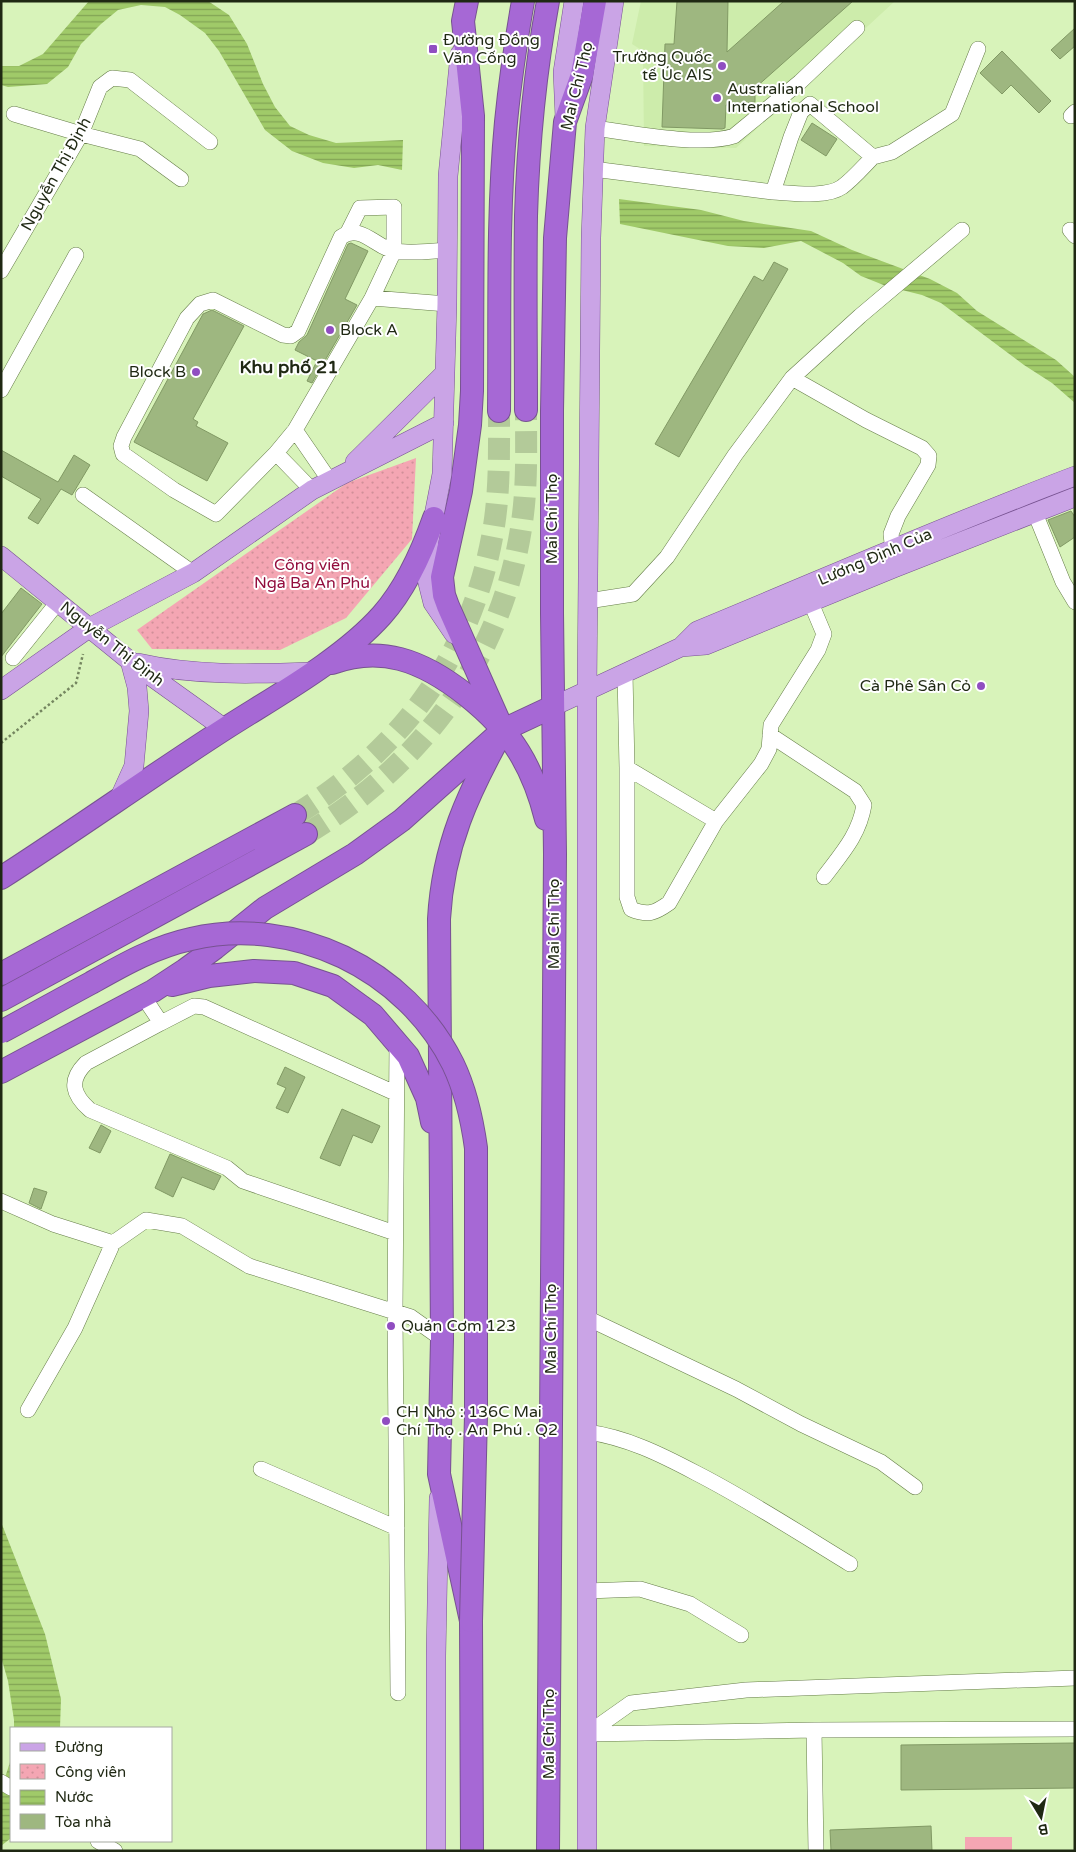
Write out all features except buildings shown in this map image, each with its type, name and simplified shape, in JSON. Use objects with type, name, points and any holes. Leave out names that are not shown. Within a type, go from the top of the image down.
[{"type":"highway","points":[[499,411],[502,215],[506,122],[524,1]]},
{"type":"highway","points":[[526,410],[526,215],[532,122],[548,1]]},
{"type":"highway","name":"Mai Chí Thọ","points":[[548,1851],[555,854],[552,707],[554,238],[565,122],[582,75],[595,1]]},
{"type":"highway","points":[[465,11],[473,116],[472,392],[461,491],[442,585],[448,606],[503,730]]},
{"type":"highway","points":[[1,878],[120,797],[312,672],[366,632],[384,613],[411,570],[434,518]]},
{"type":"highway","points":[[312,672],[341,660],[357,656],[372,655],[399,659],[424,668],[479,706],[503,730],[518,750],[536,785],[555,854]]},
{"type":"highway","points":[[1,1072],[148,994],[215,948],[264,908],[355,854],[402,820],[503,730],[552,707]]},
{"type":"highway","points":[[471,1621],[439,1474],[442,1338],[439,919],[448,854],[461,815],[484,765],[503,730]]},
{"type":"highway","points":[[1,974],[295,815]]},
{"type":"highway","points":[[1,1000],[306,834]]},
{"type":"highway","points":[[1,1032],[148,953],[191,939],[213,935],[259,934],[296,940],[325,949],[366,969],[390,986],[416,1010],[430,1027],[450,1058],[469,1105],[476,1148],[476,1415],[471,1621],[472,1851]]},
{"type":"highway","points":[[148,994],[187,980],[254,971],[294,973],[333,986],[373,1015],[408,1056],[428,1098],[441,1165]]},
{"type":"main road","points":[[565,122],[563,72],[574,1]]},
{"type":"main road","name":"Mai Chí Thọ","points":[[586,1851],[587,691],[591,238],[595,128],[614,1]]},
{"type":"main road","points":[[465,11],[448,176],[448,304],[442,474],[426,556],[429,592],[439,613],[467,651]]},
{"type":"main road","points":[[336,478],[445,373]]},
{"type":"main road","points":[[1,690],[89,628],[193,573],[312,490],[444,424]]},
{"type":"main road","name":"Lương Định Của","points":[[552,707],[681,647],[697,631],[972,515],[1075,476]]},
{"type":"main road","name":"Lương Định Của","points":[[681,647],[706,645],[1075,497]]},
{"type":"main road","name":"Nguyễn Thị Định","points":[[1,556],[130,661],[225,729]]},
{"type":"main road","points":[[120,797],[134,766],[139,711],[137,686],[130,661],[166,669],[220,674],[312,672]]},
{"type":"main road","points":[[436,1851],[436,1656],[439,1474]]},
{"type":"street","points":[[595,128],[691,140],[725,139],[734,136],[800,82],[857,28]]},
{"type":"street","points":[[593,170],[773,192],[813,194],[830,192],[841,188],[873,157],[892,152],[952,114],[978,49]]},
{"type":"street","name":"Nguyễn Thị Định","points":[[1,271],[81,134],[100,87],[108,80],[118,78],[130,80],[210,142]]},
{"type":"street","points":[[773,192],[801,112],[810,104],[873,157]]},
{"type":"street","points":[[14,114],[140,149],[181,179]]},
{"type":"street","points":[[360,208],[394,208],[394,251],[372,298],[294,430],[276,453],[216,514],[174,490],[122,454],[121,446],[128,428],[194,308],[213,300],[283,336],[294,335],[298,331],[342,237],[348,232],[360,208]]},
{"type":"street","points":[[588,601],[633,594],[667,557],[735,455],[792,378],[860,316],[962,230]]},
{"type":"street","points":[[348,232],[363,234],[380,246],[394,251],[411,253],[447,250]]},
{"type":"street","points":[[1,390],[76,255]]},
{"type":"street","points":[[372,298],[448,304]]},
{"type":"street","points":[[792,378],[866,420],[922,448],[930,456],[928,465],[898,516],[891,534],[892,550]]},
{"type":"street","points":[[294,430],[336,478]]},
{"type":"street","points":[[276,453],[312,490]]},
{"type":"street","points":[[83,495],[193,573]]},
{"type":"street","points":[[1035,513],[1063,582],[1075,602]]},
{"type":"street","points":[[13,658],[58,602]]},
{"type":"street","points":[[625,673],[627,897],[631,909],[643,914],[658,911],[670,902],[716,821],[761,764],[768,749],[771,725],[818,650],[824,634],[811,603]]},
{"type":"street","points":[[770,735],[855,791],[864,805],[862,820],[854,838],[824,877]]},
{"type":"street","points":[[627,768],[716,821]]},
{"type":"street","points":[[148,994],[161,1023]]},
{"type":"street","points":[[395,1093],[204,1006],[194,1006],[86,1063],[78,1071],[75,1088],[81,1102],[90,1110],[227,1168],[243,1181],[395,1232]]},
{"type":"street","points":[[397,1042],[395,1093],[395,1312],[398,1693]]},
{"type":"street","points":[[1,1201],[53,1224],[113,1243]]},
{"type":"street","points":[[28,1410],[75,1328],[113,1243],[146,1220],[182,1226],[249,1266],[412,1317],[442,1338]]},
{"type":"street","points":[[587,1318],[881,1462],[915,1487]]},
{"type":"street","points":[[587,1432],[602,1434],[656,1451],[730,1490],[850,1564]]},
{"type":"street","points":[[261,1469],[397,1528]]},
{"type":"street","points":[[587,1591],[640,1589],[648,1591],[690,1604],[741,1635]]},
{"type":"street","points":[[587,1734],[631,1703],[746,1690],[1075,1678]]},
{"type":"street","points":[[587,1734],[814,1730],[1075,1729]]},
{"type":"street","points":[[814,1730],[816,1851]]},
{"type":"path","points":[[1,744],[76,683],[89,628]]},
{"type":"shaded area","name":"Australian International School","points":[[641,1],[895,1],[736,148],[644,146],[643,51],[632,44]]},
{"type":"green space","name":"Công viên Ngã Ba An Phú","points":[[416,458],[412,539],[346,618],[280,650],[152,649],[137,630],[347,483]]},
{"type":"green space","points":[[965,1837],[1012,1837],[1012,1851],[965,1851]]},
{"type":"water","points":[[89,1],[208,1],[229,15],[247,44],[263,84],[275,107],[290,126],[309,135],[336,143],[403,140],[402,170],[378,165],[354,168],[323,163],[292,151],[265,130],[219,51],[205,33],[165,7],[141,5],[118,10],[81,44],[68,67],[47,84],[8,87],[1,85],[1,66],[19,66],[43,54]]},
{"type":"water","points":[[619,199],[701,210],[744,221],[811,231],[852,250],[930,279],[957,293],[977,311],[1056,360],[1075,377],[1075,403],[1052,383],[1024,365],[941,303],[922,295],[886,286],[861,276],[843,263],[801,241],[764,248],[728,246],[620,224]]},
{"type":"water","points":[[1,1522],[45,1634],[61,1699],[60,1727],[14,1727],[8,1681],[1,1657]]},
{"type":"water","points":[[10,1762],[10,1839],[1,1846],[1,1790]]},
{"type":"tunnel","points":[[306,834],[350,805],[389,772],[424,736],[455,696],[481,653],[501,607],[516,557],[525,493],[526,410]]},
{"type":"tunnel","points":[[295,815],[333,789],[368,761],[399,729],[426,696],[449,659],[468,620],[483,577],[493,532],[498,487],[499,411]]},
{"type":"place","name":"Đường Đồng Văn Cống","points":[[433,49]]},
{"type":"place","name":"Trường Quốc tế Úc AIS","points":[[722,66]]},
{"type":"place","name":"Australian International School","points":[[717,98]]},
{"type":"place","name":"Block A","points":[[330,330]]},
{"type":"place","name":"Block B","points":[[196,372]]},
{"type":"place","name":"Cà Phê Sân Cỏ","points":[[981,686]]},
{"type":"place","name":"Quán Cơm 123","points":[[391,1326]]},
{"type":"place","name":"CH Nhỏ : 136C Mai Chí Thọ . An Phú . Q2","points":[[386,1421]]},
{"type":"district","name":"Khu phố 21","points":[[289,367]]}]
